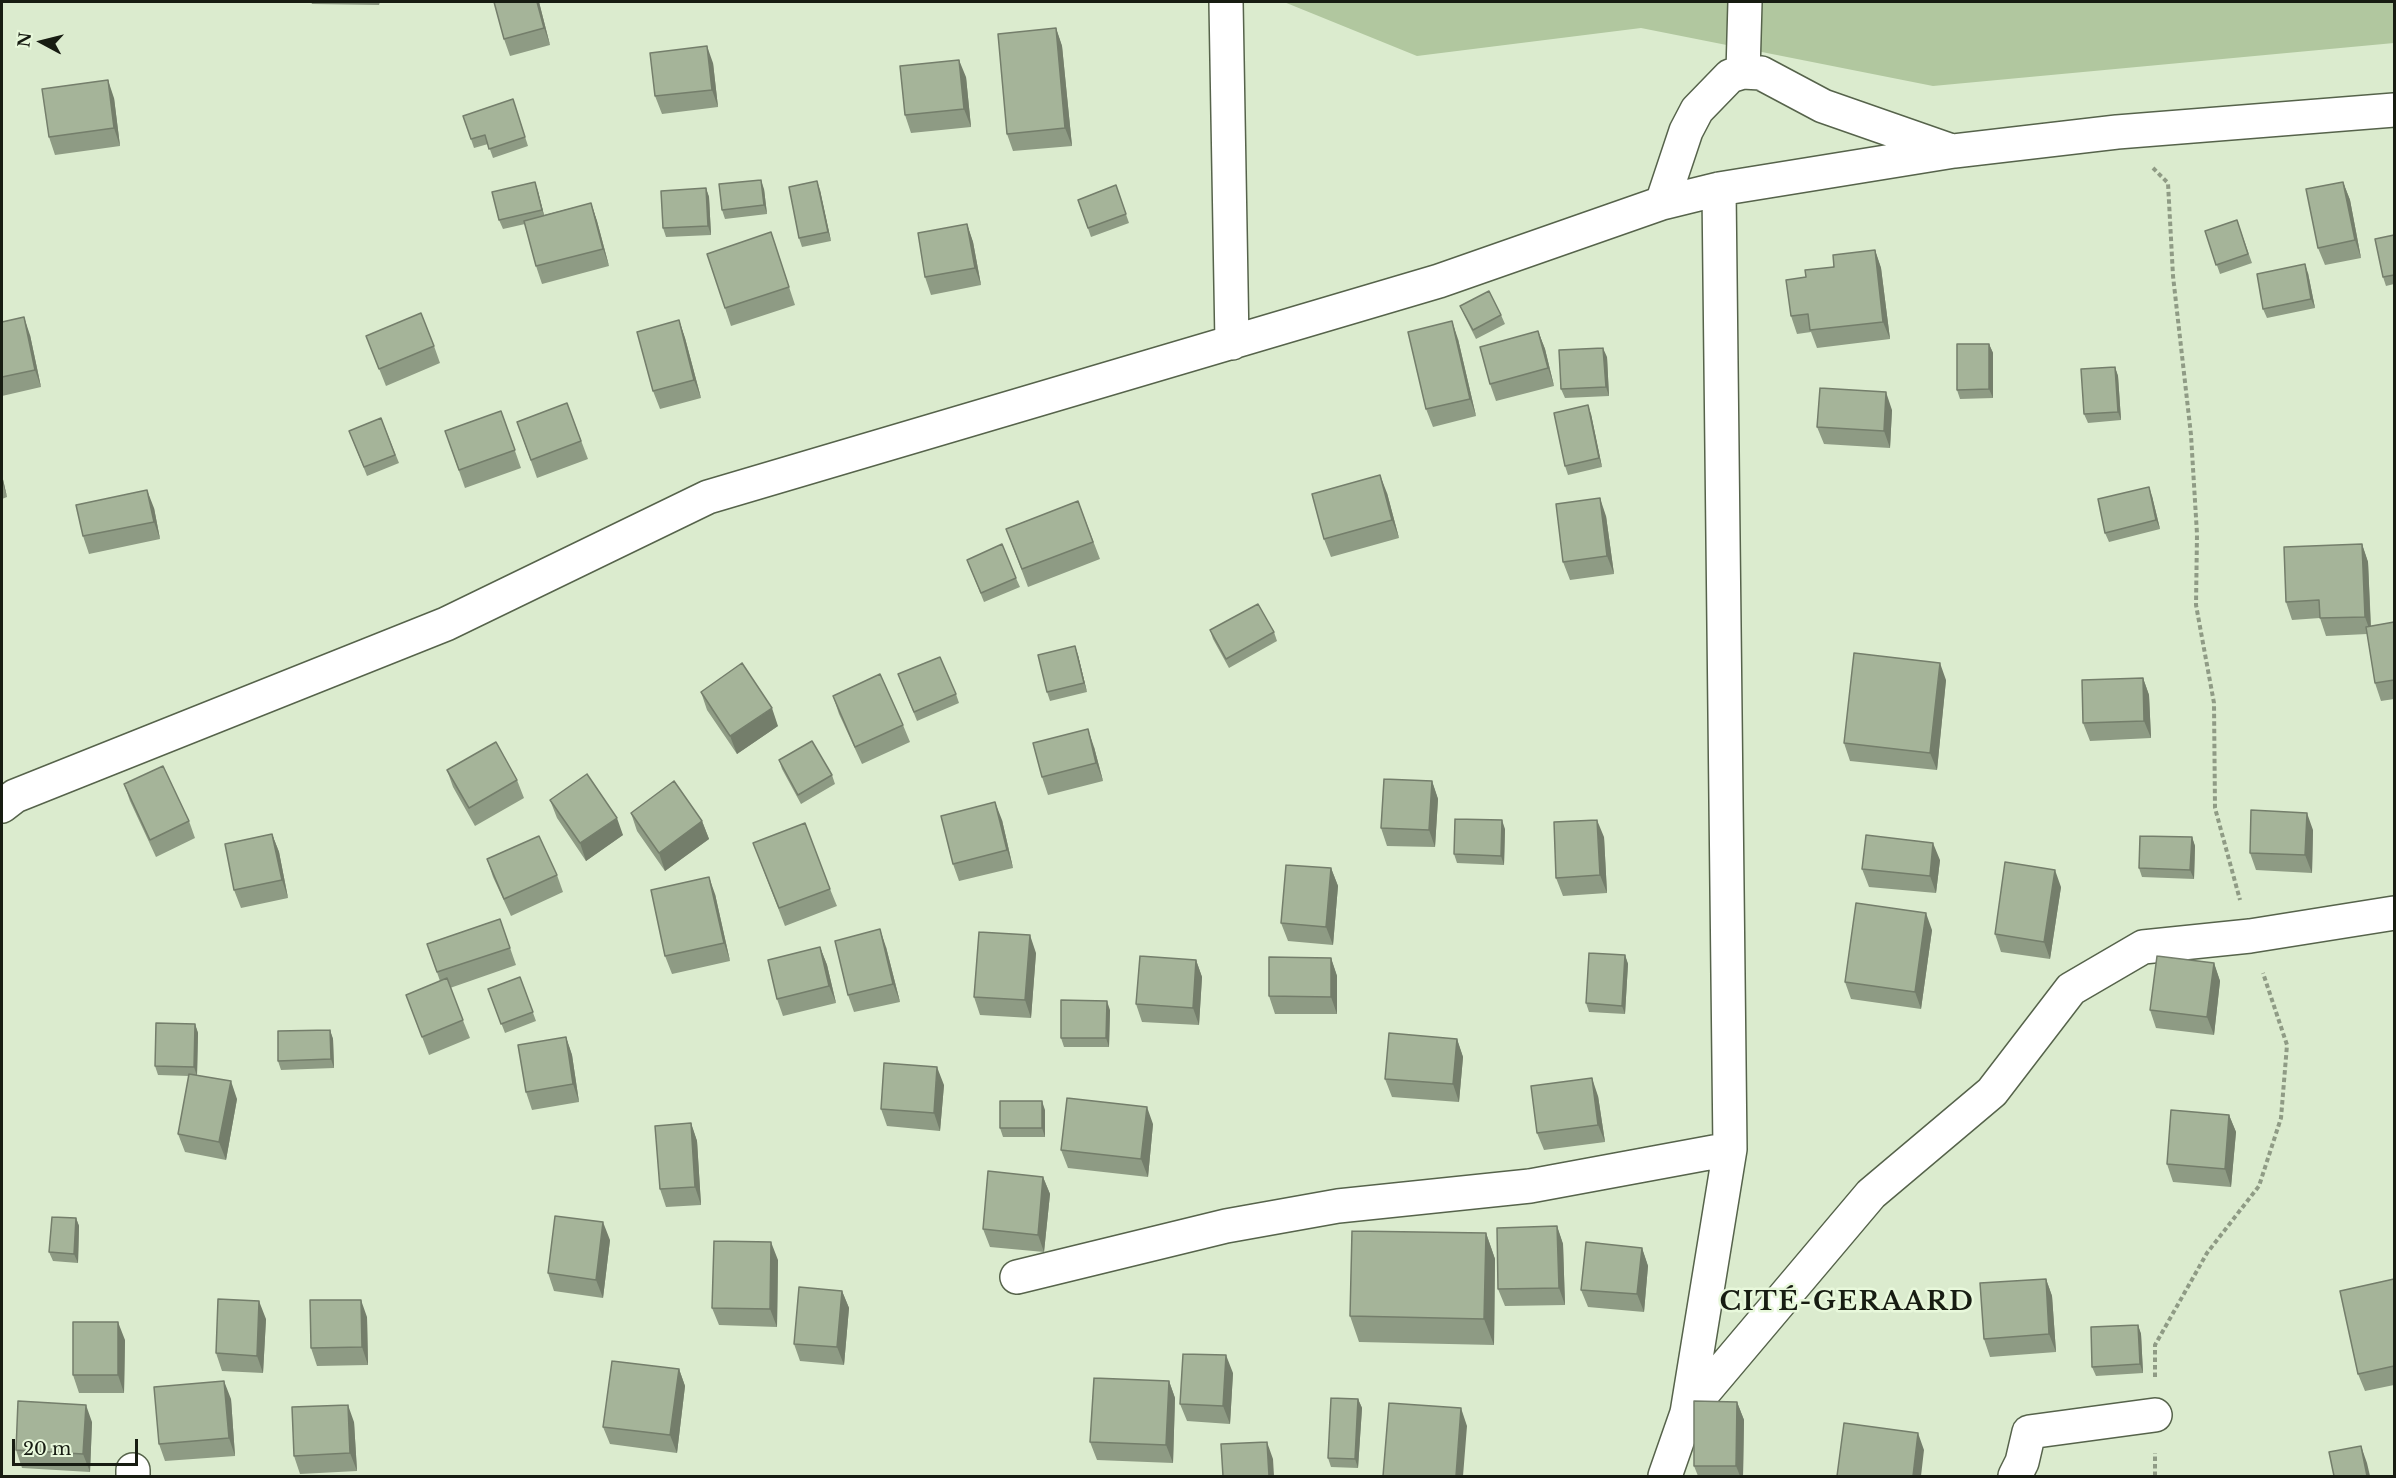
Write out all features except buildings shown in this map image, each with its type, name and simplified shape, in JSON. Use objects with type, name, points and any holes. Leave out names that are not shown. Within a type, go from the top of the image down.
[{"type":"street","points":[[1226,2],[1232,343]]},
{"type":"street","points":[[1743,72],[1745,2]]},
{"type":"street","points":[[1662,203],[1686,131],[1697,110],[1730,76],[1743,72],[1761,73],[1823,106],[1954,151]]},
{"type":"street","points":[[2,806],[15,796],[446,624],[708,497],[1439,281],[1662,203],[1719,189],[1954,151],[2117,132],[2394,110]]},
{"type":"street","points":[[1665,1476],[1687,1413],[1730,1149],[1719,189]]},
{"type":"street","points":[[1687,1413],[1871,1194],[1992,1092],[2071,989],[2143,947],[2250,936],[2394,913]]},
{"type":"street","points":[[1017,1277],[1226,1226],[1338,1206],[1530,1186],[1730,1149]]},
{"type":"street","points":[[2015,1476],[2022,1462],[2029,1432],[2155,1415]]},
{"type":"path","points":[[2117,132],[2168,183],[2173,276],[2192,435],[2197,534],[2196,605],[2214,703],[2215,808],[2250,936],[2287,1045],[2281,1118],[2259,1186],[2207,1253],[2155,1345],[2155,1476]]},
{"type":"green space","points":[[1284,2],[2394,2],[2394,43],[1933,86],[1641,28],[1417,56]]},
{"type":"district","name":"CITÉ-GERAARD","points":[[1847,1303]]}]
